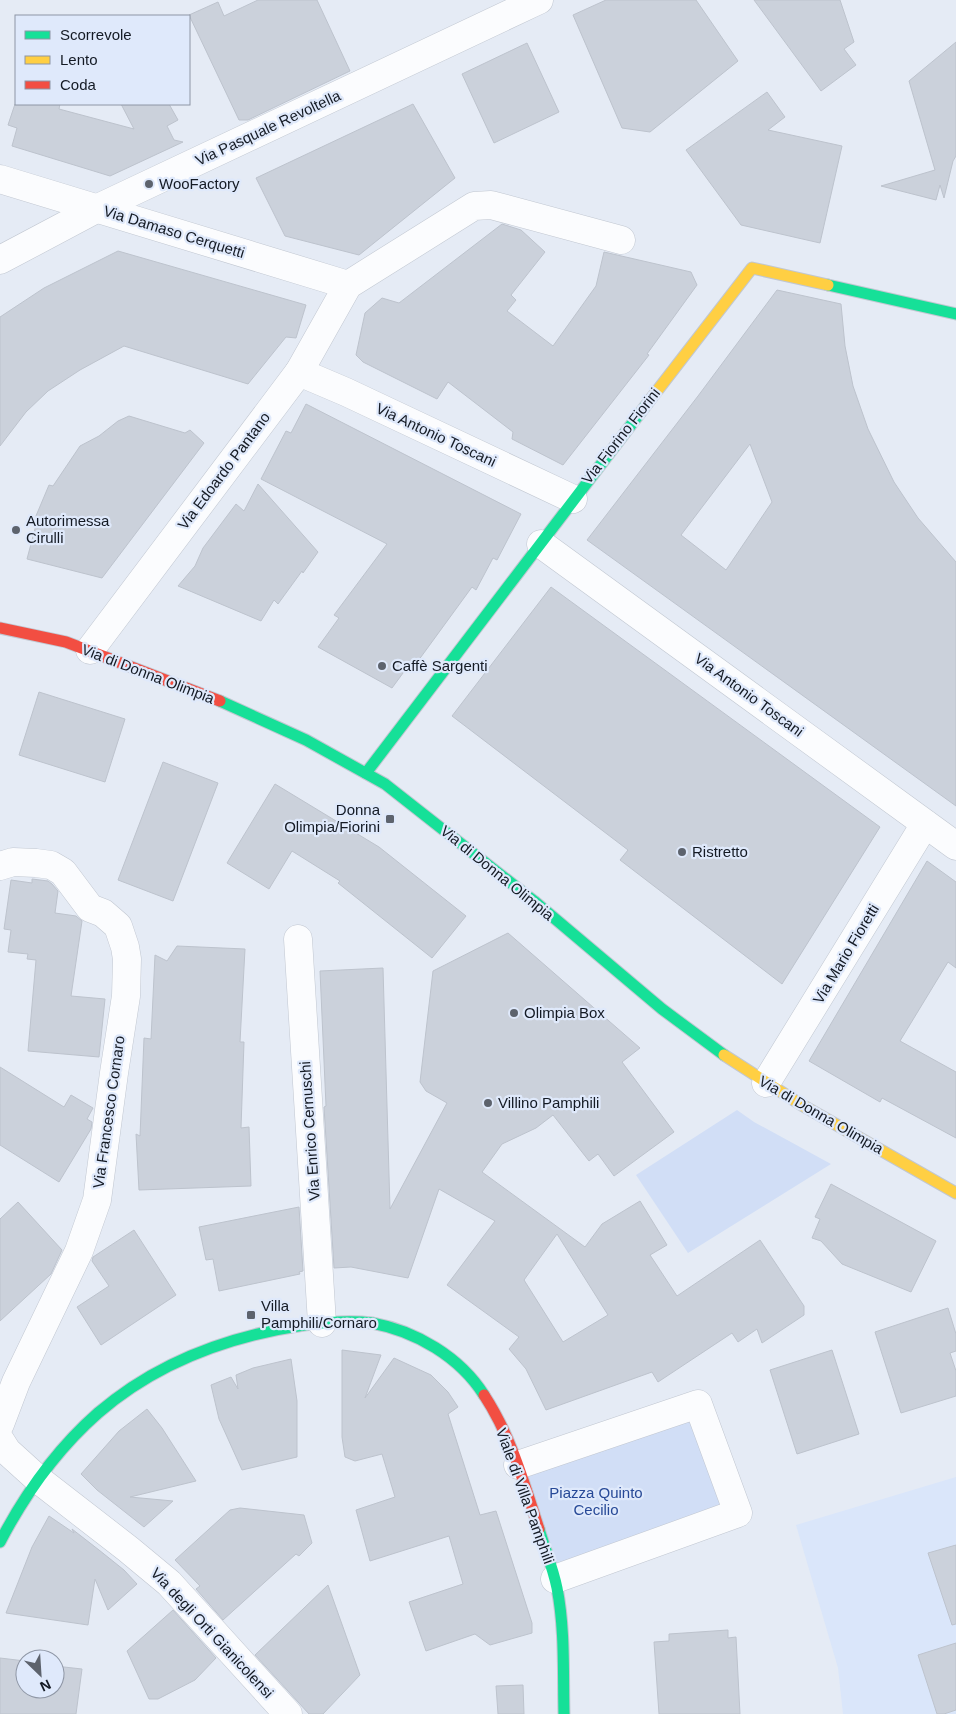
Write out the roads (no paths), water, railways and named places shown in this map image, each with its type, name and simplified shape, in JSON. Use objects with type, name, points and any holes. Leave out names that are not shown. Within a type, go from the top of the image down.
[{"type":"street","name":"Via Pasquale Revoltella","points":[[0,260],[98,208],[539,0]]},
{"type":"street","name":"Via Damaso Cerquetti","points":[[0,179],[348,286]]},
{"type":"street","points":[[348,286],[474,206],[491,206],[622,240]]},
{"type":"street","name":"Via Fiorino Fiorini","points":[[366,773],[542,544],[573,499],[752,268],[956,314]]},
{"type":"street","name":"Via Edoardo Pantano","points":[[90,650],[299,372],[348,286]]},
{"type":"street","name":"Via Antonio Toscani","points":[[299,372],[573,499]]},
{"type":"street","name":"Via Antonio Toscani","points":[[542,544],[956,846]]},
{"type":"street","name":"Via di Donna Olimpia","points":[[0,628],[66,642],[90,650],[237,708],[306,740],[366,773],[402,796],[534,901],[662,1009],[766,1083],[956,1193]]},
{"type":"street","name":"Via Mario Fioretti","points":[[766,1083],[925,824]]},
{"type":"street","name":"Via Francesco Cornaro","points":[[0,866],[13,862],[36,863],[50,865],[63,872],[90,908],[103,913],[118,926],[127,959],[126,996],[95,1209],[79,1251],[16,1382],[0,1424]]},
{"type":"street","name":"Via Enrico Cernuschi","points":[[298,939],[322,1324]]},
{"type":"street","name":"Viale di Villa Pamphili","points":[[0,1542],[20,1507],[59,1455],[86,1425],[116,1400],[150,1376],[195,1354],[234,1340],[278,1329],[347,1322],[380,1325],[410,1334],[430,1344],[453,1361],[476,1384],[497,1416],[518,1466],[554,1579],[561,1622],[564,1714]]},
{"type":"street","points":[[518,1466],[698,1404],[738,1513],[554,1579]]},
{"type":"street","points":[[0,1440],[7,1451],[40,1480]]},
{"type":"street","name":"Via degli Orti Gianicolensi","points":[[40,1480],[169,1583],[288,1714]]},
{"type":"place","name":"WooFactory","points":[[149,184]]},
{"type":"place","name":"Autorimessa Cirulli","points":[[16,530]]},
{"type":"place","name":"Caffè Sargenti","points":[[382,666]]},
{"type":"place","name":"Donna Olimpia/Fiorini","points":[[390,819]]},
{"type":"place","name":"Ristretto","points":[[682,852]]},
{"type":"place","name":"Olimpia Box","points":[[514,1013]]},
{"type":"place","name":"Villino Pamphili","points":[[488,1103]]},
{"type":"place","name":"Villa Pamphili/Cornaro","points":[[251,1315]]},
{"type":"park label","name":"Piazza Quinto Cecilio","points":[[596,1502]]}]
